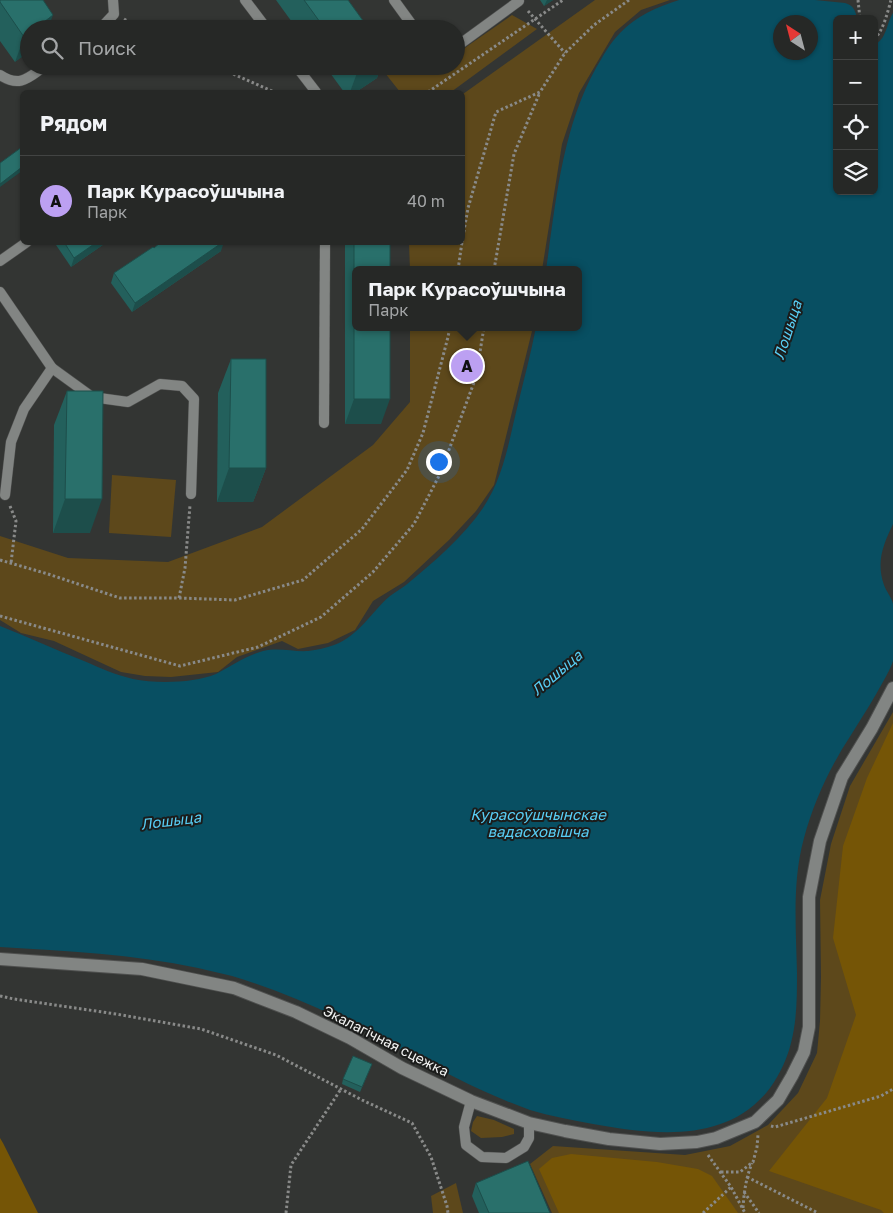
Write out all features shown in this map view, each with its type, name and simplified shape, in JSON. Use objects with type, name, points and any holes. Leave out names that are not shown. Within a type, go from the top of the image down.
[{"type":"street","points":[[755,1122],[778,1100],[804,1052],[809,1027],[809,897],[820,841],[842,777],[872,728],[893,688]]},
{"type":"street","name":"Экалагічная сцежка","points":[[0,959],[142,969],[234,988],[296,1012],[350,1038],[402,1068],[471,1101],[529,1123],[609,1139],[660,1144],[697,1142],[716,1138],[755,1122]]},
{"type":"lane","points":[[108,20],[114,14],[113,0]]},
{"type":"lane","points":[[245,0],[260,20]]},
{"type":"lane","points":[[394,0],[408,20]]},
{"type":"lane","points":[[465,40],[519,1]]},
{"type":"lane","points":[[0,75],[8,80],[23,81],[32,75]]},
{"type":"lane","points":[[303,75],[314,90]]},
{"type":"lane","points":[[0,261],[23,245]]},
{"type":"lane","points":[[324,423],[325,245]]},
{"type":"lane","points":[[0,292],[52,368],[92,397],[128,402],[160,384],[182,386],[194,399],[191,494]]},
{"type":"lane","points":[[5,495],[11,442],[24,409],[52,368]]},
{"type":"lane","points":[[471,1101],[464,1127],[466,1145],[482,1157],[506,1158],[524,1148],[529,1138],[529,1123]]},
{"type":"path","points":[[465,67],[563,0]]},
{"type":"path","points":[[495,266],[514,154],[540,92],[565,53],[594,25],[629,0]]},
{"type":"path","points":[[624,3],[634,0]]},
{"type":"path","points":[[858,0],[860,15]]},
{"type":"path","points":[[878,35],[891,0]]},
{"type":"path","points":[[519,1],[565,53]]},
{"type":"path","points":[[114,14],[125,20]]},
{"type":"path","points":[[235,75],[269,90]]},
{"type":"path","points":[[431,90],[453,75]]},
{"type":"path","points":[[465,225],[468,208],[496,112],[540,92]]},
{"type":"path","points":[[459,266],[462,245]]},
{"type":"path","points":[[0,560],[120,598],[235,600],[303,580],[362,529],[407,470],[423,433],[449,331]]},
{"type":"path","points":[[0,616],[180,666],[258,647],[321,617],[372,572],[414,524],[440,474],[476,377],[483,331]]},
{"type":"path","points":[[179,598],[185,568],[191,494]]},
{"type":"path","points":[[11,563],[16,521]]},
{"type":"path","points":[[0,996],[201,1029],[276,1055],[412,1123],[431,1158],[448,1213]]},
{"type":"path","points":[[286,1213],[291,1166],[341,1089]]},
{"type":"path","points":[[743,1208],[746,1177],[757,1147],[758,1135],[755,1122],[775,1128],[882,1096],[893,1089]]},
{"type":"path","points":[[697,1142],[721,1172],[745,1213]]},
{"type":"path","points":[[721,1172],[740,1172],[753,1162]]},
{"type":"path","points":[[746,1177],[818,1213]]},
{"type":"path","points":[[703,1213],[730,1187]]},
{"type":"path","points":[[744,1192],[759,1213]]},
{"type":"shaded area","points":[[595,0],[670,0],[641,10],[615,32],[579,93],[562,144],[543,266],[410,266],[409,245],[465,245],[465,93]]},
{"type":"shaded area","points":[[512,15],[537,29],[454,90],[398,90],[387,75],[465,75],[465,48]]},
{"type":"shaded area","points":[[410,331],[532,331],[494,485],[476,511],[449,540],[404,582],[373,601],[355,630],[328,643],[298,649],[282,641],[237,657],[218,672],[171,677],[145,676],[121,672],[54,641],[21,633],[0,620],[0,536],[68,558],[168,562],[262,527],[373,445],[410,402]]},
{"type":"shaded area","points":[[112,475],[176,480],[171,537],[109,533]]},
{"type":"shaded area","points":[[893,712],[893,1213],[552,1213],[530,1164],[553,1146],[685,1155],[730,1146],[768,1125],[798,1093],[817,1053],[821,977],[820,900],[831,844],[850,786]]},
{"type":"shaded area","points":[[893,723],[893,1213],[884,1213],[881,1210],[769,1171],[827,1098],[856,1015],[833,938],[843,846],[867,778]]},
{"type":"shaded area","points":[[477,1116],[494,1120],[514,1129],[514,1134],[502,1137],[481,1138],[471,1131]]},
{"type":"shaded area","points":[[0,1138],[3,1143],[38,1213],[0,1213]]},
{"type":"shaded area","points":[[571,1154],[657,1162],[698,1169],[712,1176],[738,1213],[559,1213],[539,1169],[552,1158]]},
{"type":"shaded area","points":[[456,1183],[463,1213],[433,1213],[431,1196]]},
{"type":"water","name":"Курасоўшчынскае вадасховішча","points":[[679,0],[815,0],[848,4],[855,11],[856,15],[833,15],[833,195],[878,195],[878,42],[884,35],[893,13],[893,524],[884,546],[881,569],[884,585],[893,604],[893,661],[888,673],[830,772],[818,798],[804,838],[796,888],[797,990],[794,1026],[785,1061],[770,1088],[753,1106],[733,1119],[712,1127],[689,1131],[665,1132],[640,1131],[593,1124],[545,1114],[513,1104],[319,1009],[276,991],[232,976],[149,959],[0,947],[0,626],[102,669],[127,677],[143,681],[164,682],[197,679],[216,674],[244,658],[263,651],[275,649],[311,651],[343,641],[358,630],[383,602],[406,585],[457,539],[483,508],[501,471],[509,445],[535,331],[582,331],[582,266],[547,266],[557,192],[568,141],[584,91],[613,41],[626,27],[640,17]]},
{"type":"building","points":[[0,0],[43,0],[53,15],[47,20],[20,20],[20,31]]},
{"type":"building","points":[[304,0],[348,0],[362,20],[318,20]]},
{"type":"building","points":[[20,148],[20,169],[0,184],[0,163]]},
{"type":"building","points":[[66,245],[93,245],[74,258]]},
{"type":"building","points":[[158,245],[219,245],[135,303],[114,273]]},
{"type":"building","points":[[354,245],[390,245],[390,266],[354,266]]},
{"type":"building","points":[[354,331],[390,331],[390,399],[354,399]]},
{"type":"building","points":[[231,359],[266,359],[266,468],[229,468]]},
{"type":"building","points":[[67,391],[103,391],[102,499],[65,499]]},
{"type":"building","points":[[353,1056],[372,1064],[362,1087],[343,1079]]},
{"type":"building","points":[[528,1161],[550,1213],[489,1213],[476,1183]]},
{"type":"place","name":"Парк Курасоўшчына","points":[[467,366]]},
{"type":"water label","name":"Лошыца","points":[[788,330]]},
{"type":"water label","name":"Лошыца","points":[[557,673]]},
{"type":"water label","name":"Лошыца","points":[[171,821]]}]
